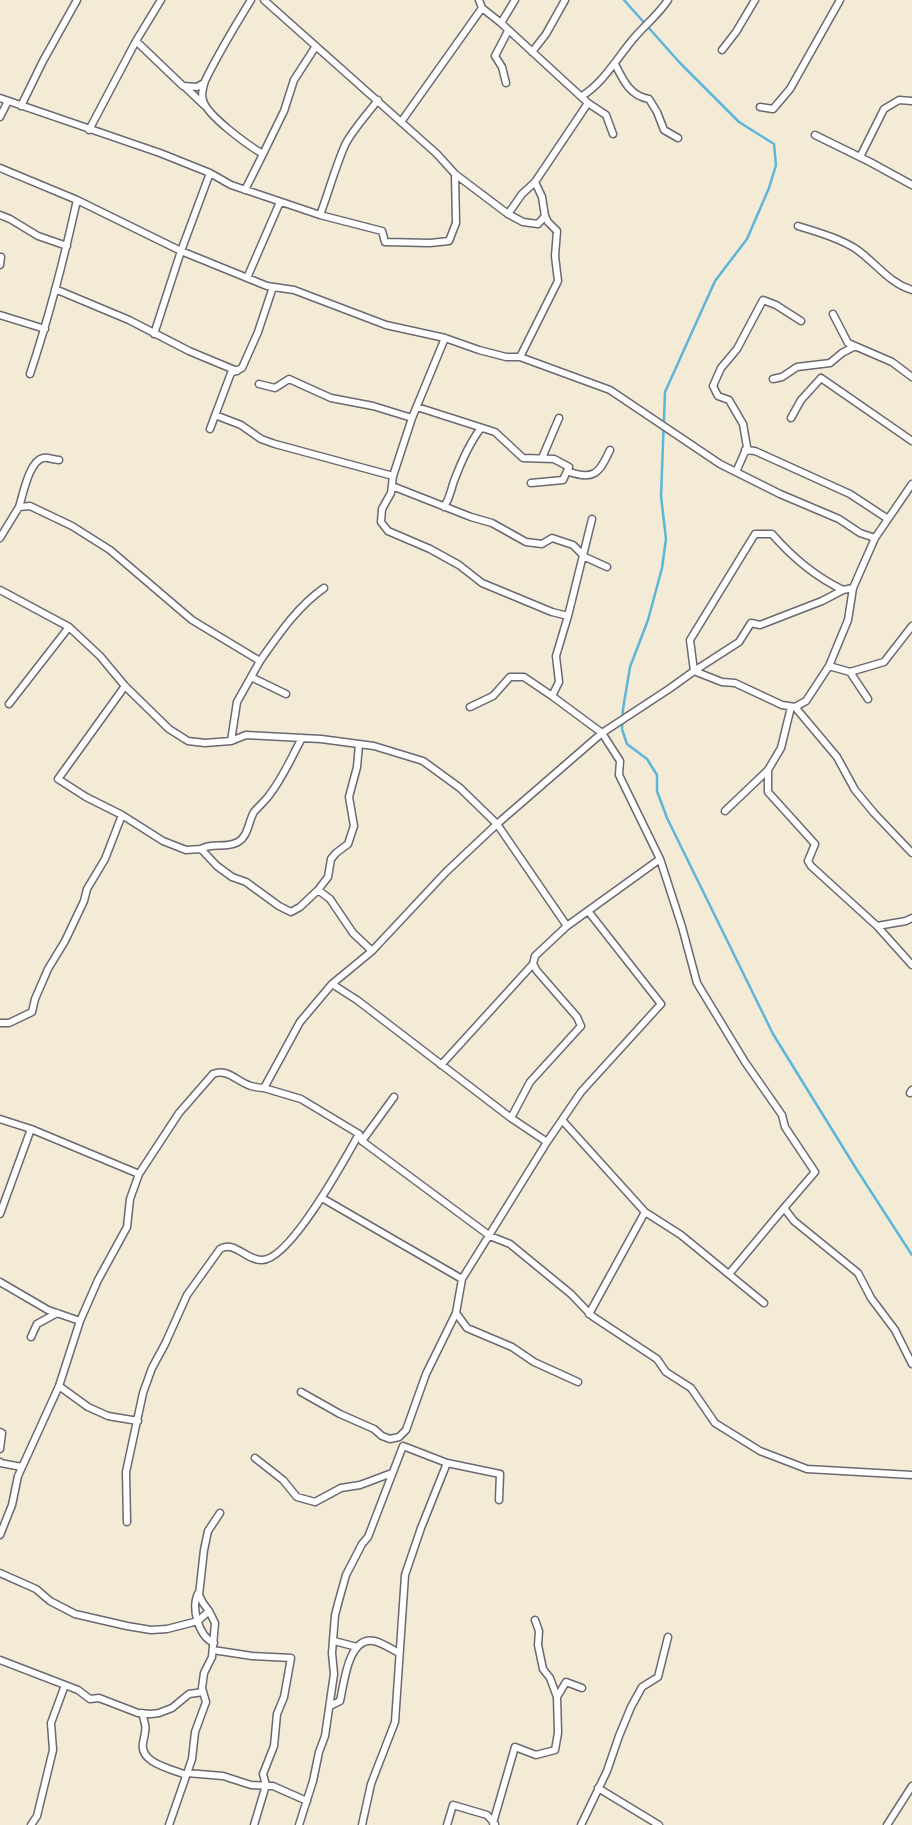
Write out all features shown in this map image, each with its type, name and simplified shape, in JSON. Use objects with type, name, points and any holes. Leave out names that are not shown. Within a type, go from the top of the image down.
[{"type":"street","points":[[21,106],[43,61],[77,0]]},
{"type":"street","points":[[89,130],[136,41],[162,0]]},
{"type":"street","points":[[205,105],[202,100],[204,83],[251,0]]},
{"type":"street","points":[[264,0],[438,154],[455,174],[508,214],[523,222],[538,224],[545,216]]},
{"type":"street","points":[[479,0],[482,8],[501,23],[588,103],[606,115],[612,134]]},
{"type":"street","points":[[501,23],[515,0]]},
{"type":"street","points":[[532,52],[546,34],[565,0]]},
{"type":"street","points":[[582,96],[615,64],[668,0]]},
{"type":"street","points":[[722,50],[736,32],[755,0]]},
{"type":"street","points":[[760,107],[773,109],[790,89],[840,0]]},
{"type":"street","points":[[401,122],[482,8]]},
{"type":"street","points":[[506,83],[502,67],[495,56],[508,31]]},
{"type":"street","points":[[136,41],[205,105],[220,122],[249,146],[263,154]]},
{"type":"street","points":[[245,190],[286,106],[294,80],[316,46]]},
{"type":"street","points":[[615,64],[623,81],[631,91],[641,98],[649,99],[658,112],[664,130],[678,138]]},
{"type":"street","points":[[183,86],[192,88],[204,83]]},
{"type":"street","points":[[0,98],[160,153],[210,173],[231,185],[245,190],[320,215],[382,231],[385,242],[430,243],[449,241],[456,223],[455,174]]},
{"type":"street","points":[[320,215],[331,187],[335,168],[341,159],[346,143],[378,100]]},
{"type":"street","points":[[860,157],[884,109],[899,100],[912,101]]},
{"type":"street","points":[[0,117],[8,101]]},
{"type":"street","points":[[508,214],[522,194],[535,182],[588,103]]},
{"type":"street","points":[[816,135],[912,185]]},
{"type":"street","points":[[0,168],[77,200],[181,251],[247,278],[273,287],[294,290],[386,325],[445,338],[506,357],[520,357],[610,390],[720,464],[780,494],[839,519],[860,533],[875,538]]},
{"type":"street","points":[[154,334],[181,251],[210,173]]},
{"type":"street","points":[[520,357],[558,281],[555,256],[557,232],[545,216],[542,197],[535,182]]},
{"type":"street","points":[[30,374],[45,329],[77,200]]},
{"type":"street","points":[[247,278],[280,202]]},
{"type":"street","points":[[0,215],[38,236],[67,246]]},
{"type":"street","points":[[798,226],[828,236],[856,249],[887,277],[902,287],[912,290]]},
{"type":"street","points":[[0,257],[0,265]]},
{"type":"street","points":[[210,430],[230,373],[242,368],[258,332],[273,287]]},
{"type":"street","points":[[55,289],[129,320],[154,334],[237,371]]},
{"type":"street","points":[[736,472],[747,447],[743,424],[729,400],[718,396],[713,386],[721,368],[737,349],[763,300],[776,305],[801,321]]},
{"type":"street","points":[[833,314],[848,343],[892,362],[912,377]]},
{"type":"street","points":[[0,315],[45,329]]},
{"type":"street","points":[[445,338],[412,418],[394,476],[391,493],[382,509],[381,522],[388,531],[430,549],[459,565],[482,583],[552,612],[568,616]]},
{"type":"street","points":[[773,379],[797,367],[830,364],[842,353],[855,346]]},
{"type":"street","points":[[259,384],[275,388],[289,378],[331,398],[373,406],[412,418]]},
{"type":"street","points":[[792,418],[801,400],[821,378],[912,441]]},
{"type":"street","points":[[417,407],[495,432],[523,458],[554,459],[569,466],[563,480],[531,483]]},
{"type":"street","points":[[215,415],[275,444],[394,476]]},
{"type":"street","points":[[542,458],[559,418]]},
{"type":"street","points":[[444,507],[451,497],[454,482],[473,438],[481,428]]},
{"type":"street","points":[[567,470],[580,475],[593,475],[602,467],[610,450]]},
{"type":"street","points":[[745,450],[755,451],[850,494],[888,520]]},
{"type":"street","points":[[0,538],[19,507],[30,472],[36,462],[44,458],[59,460]]},
{"type":"street","points":[[694,670],[722,682],[735,683],[782,705],[793,707],[806,701],[829,666],[848,620],[853,588],[875,538],[912,484]]},
{"type":"street","points":[[392,486],[470,517],[492,523],[526,542],[542,544],[552,538],[573,545],[585,557],[608,567]]},
{"type":"street","points":[[19,507],[30,506],[72,526],[110,550],[192,620],[260,661]]},
{"type":"street","points":[[552,696],[559,682],[556,656],[592,519]]},
{"type":"street","points":[[694,670],[690,640],[755,534],[772,534],[802,564],[843,590]]},
{"type":"street","points":[[231,741],[237,702],[260,661],[283,629],[310,598],[324,588]]},
{"type":"street","points":[[264,1088],[300,1022],[332,984],[372,951],[446,872],[497,824],[602,732],[739,642],[751,623],[760,625],[822,601],[843,590],[853,588]]},
{"type":"street","points":[[0,590],[69,627],[100,656],[125,686],[169,729],[188,741],[205,743],[231,741],[246,735],[302,738],[374,746],[423,761],[460,788],[497,824],[567,926]]},
{"type":"street","points":[[829,666],[850,672],[884,662],[912,626]]},
{"type":"street","points":[[9,704],[69,627]]},
{"type":"street","points":[[850,672],[868,700]]},
{"type":"street","points":[[251,677],[286,694]]},
{"type":"street","points":[[470,706],[494,696],[510,677],[524,677],[602,732],[620,762],[620,775],[660,860],[682,927],[697,983],[782,1116],[785,1127],[815,1172],[729,1274]]},
{"type":"street","points":[[125,686],[58,779],[164,841],[186,850],[202,849],[207,846],[226,847],[239,841],[247,832],[255,810],[267,799],[282,777],[302,738]]},
{"type":"street","points":[[725,811],[768,770],[781,748],[793,707]]},
{"type":"street","points":[[793,707],[837,757],[855,790],[912,853]]},
{"type":"street","points":[[202,849],[217,866],[232,877],[246,882],[279,906],[291,912],[300,907],[328,878],[331,859],[348,844],[354,826],[349,796],[357,767],[359,744]]},
{"type":"street","points":[[768,770],[768,792],[815,844],[808,862],[877,926],[912,965]]},
{"type":"street","points":[[0,1023],[9,1024],[32,1012],[35,999],[48,969],[65,941],[84,902],[88,889],[104,859],[122,815]]},
{"type":"street","points":[[441,1065],[533,964],[535,956],[567,926],[660,860]]},
{"type":"street","points":[[318,890],[330,900],[353,933],[372,951]]},
{"type":"street","points":[[301,1392],[390,1439],[398,1437],[406,1430],[426,1374],[456,1313],[462,1279],[546,1142],[581,1092],[661,1004],[588,911]]},
{"type":"street","points":[[877,926],[906,921],[912,918]]},
{"type":"street","points":[[511,1118],[530,1082],[581,1026],[577,1017],[533,964]]},
{"type":"street","points":[[332,984],[357,1000],[511,1118],[546,1142]]},
{"type":"street","points":[[0,1535],[12,1505],[18,1476],[59,1386],[80,1321],[98,1280],[127,1227],[130,1199],[139,1174],[179,1113],[213,1074],[220,1071],[250,1086],[302,1099],[361,1138],[490,1236],[518,1249],[572,1294],[589,1314],[657,1359],[666,1372],[691,1388],[715,1423],[760,1451],[807,1469],[912,1475]]},
{"type":"street","points":[[127,1522],[126,1472],[143,1393],[152,1368],[187,1295],[224,1246],[230,1246],[253,1259],[263,1261],[271,1258],[297,1232],[322,1198],[361,1138],[394,1098]]},
{"type":"street","points":[[0,1129],[2,1120],[32,1129],[139,1174]]},
{"type":"street","points":[[562,1120],[646,1212],[681,1235],[764,1303]]},
{"type":"street","points":[[0,1214],[32,1129]]},
{"type":"street","points":[[322,1198],[462,1279]]},
{"type":"street","points":[[784,1208],[794,1221],[858,1272],[871,1298],[895,1330],[912,1364]]},
{"type":"street","points":[[589,1314],[646,1212]]},
{"type":"street","points":[[0,1282],[48,1310],[80,1321]]},
{"type":"street","points":[[30,1337],[37,1324],[57,1313]]},
{"type":"street","points":[[456,1313],[467,1328],[512,1347],[534,1362],[578,1382]]},
{"type":"street","points":[[59,1386],[88,1407],[108,1416],[138,1421]]},
{"type":"street","points":[[0,1432],[2,1433],[0,1448]]},
{"type":"street","points":[[398,1437],[404,1446],[448,1463],[500,1474],[499,1500]]},
{"type":"street","points":[[299,1825],[324,1736],[330,1706],[334,1674],[332,1653],[335,1615],[346,1575],[362,1544],[368,1537],[404,1446]]},
{"type":"street","points":[[255,1458],[283,1480],[297,1497],[314,1502],[342,1488],[360,1485],[392,1473]]},
{"type":"street","points":[[0,1462],[9,1466],[22,1467]]},
{"type":"street","points":[[362,1825],[371,1784],[395,1722],[405,1575],[421,1528],[448,1463]]},
{"type":"street","points":[[169,1825],[192,1759],[195,1732],[206,1702],[203,1692],[204,1672],[212,1656],[215,1623],[210,1610],[203,1603],[199,1595],[208,1531],[220,1513]]},
{"type":"street","points":[[0,1573],[36,1589],[50,1601],[75,1614],[127,1626],[151,1630],[167,1630],[198,1621],[210,1610]]},
{"type":"street","points":[[200,1590],[195,1598],[198,1621],[208,1640],[214,1642]]},
{"type":"street","points":[[494,1824],[516,1747],[536,1755],[555,1750],[558,1733],[557,1697],[550,1678],[543,1669],[538,1645],[539,1631],[535,1620]]},
{"type":"street","points":[[581,1825],[606,1771],[631,1707],[642,1688],[658,1677],[668,1637]]},
{"type":"street","points":[[334,1641],[357,1647]]},
{"type":"street","points":[[330,1706],[340,1701],[346,1674],[353,1652],[357,1647],[367,1641],[373,1641],[399,1653]]},
{"type":"street","points":[[213,1650],[252,1656],[291,1658],[284,1697],[277,1714],[274,1746],[263,1774],[266,1785],[254,1825]]},
{"type":"street","points":[[0,1660],[78,1690],[90,1699],[99,1698],[142,1713],[159,1712],[172,1708],[189,1694],[203,1692]]},
{"type":"street","points":[[334,1674],[346,1674]]},
{"type":"street","points":[[557,1697],[566,1682],[582,1688]]},
{"type":"street","points":[[31,1825],[37,1816],[53,1750],[51,1723],[65,1685]]},
{"type":"street","points":[[142,1713],[147,1728],[143,1742],[143,1751],[148,1759],[164,1768],[186,1774],[223,1776],[251,1785],[266,1785],[289,1792],[307,1801]]},
{"type":"street","points":[[886,1825],[912,1786]]},
{"type":"street","points":[[598,1788],[659,1825]]},
{"type":"street","points":[[447,1825],[453,1805],[487,1815],[494,1824]]},
{"type":"waterway","points":[[624,0],[680,63],[739,122],[774,144],[776,165],[769,188],[747,239],[715,281],[665,392],[661,496],[666,539],[662,568],[648,620],[630,667],[623,709],[622,729],[627,744],[647,759],[657,775],[657,791],[667,818],[773,1034],[912,1255]]}]
